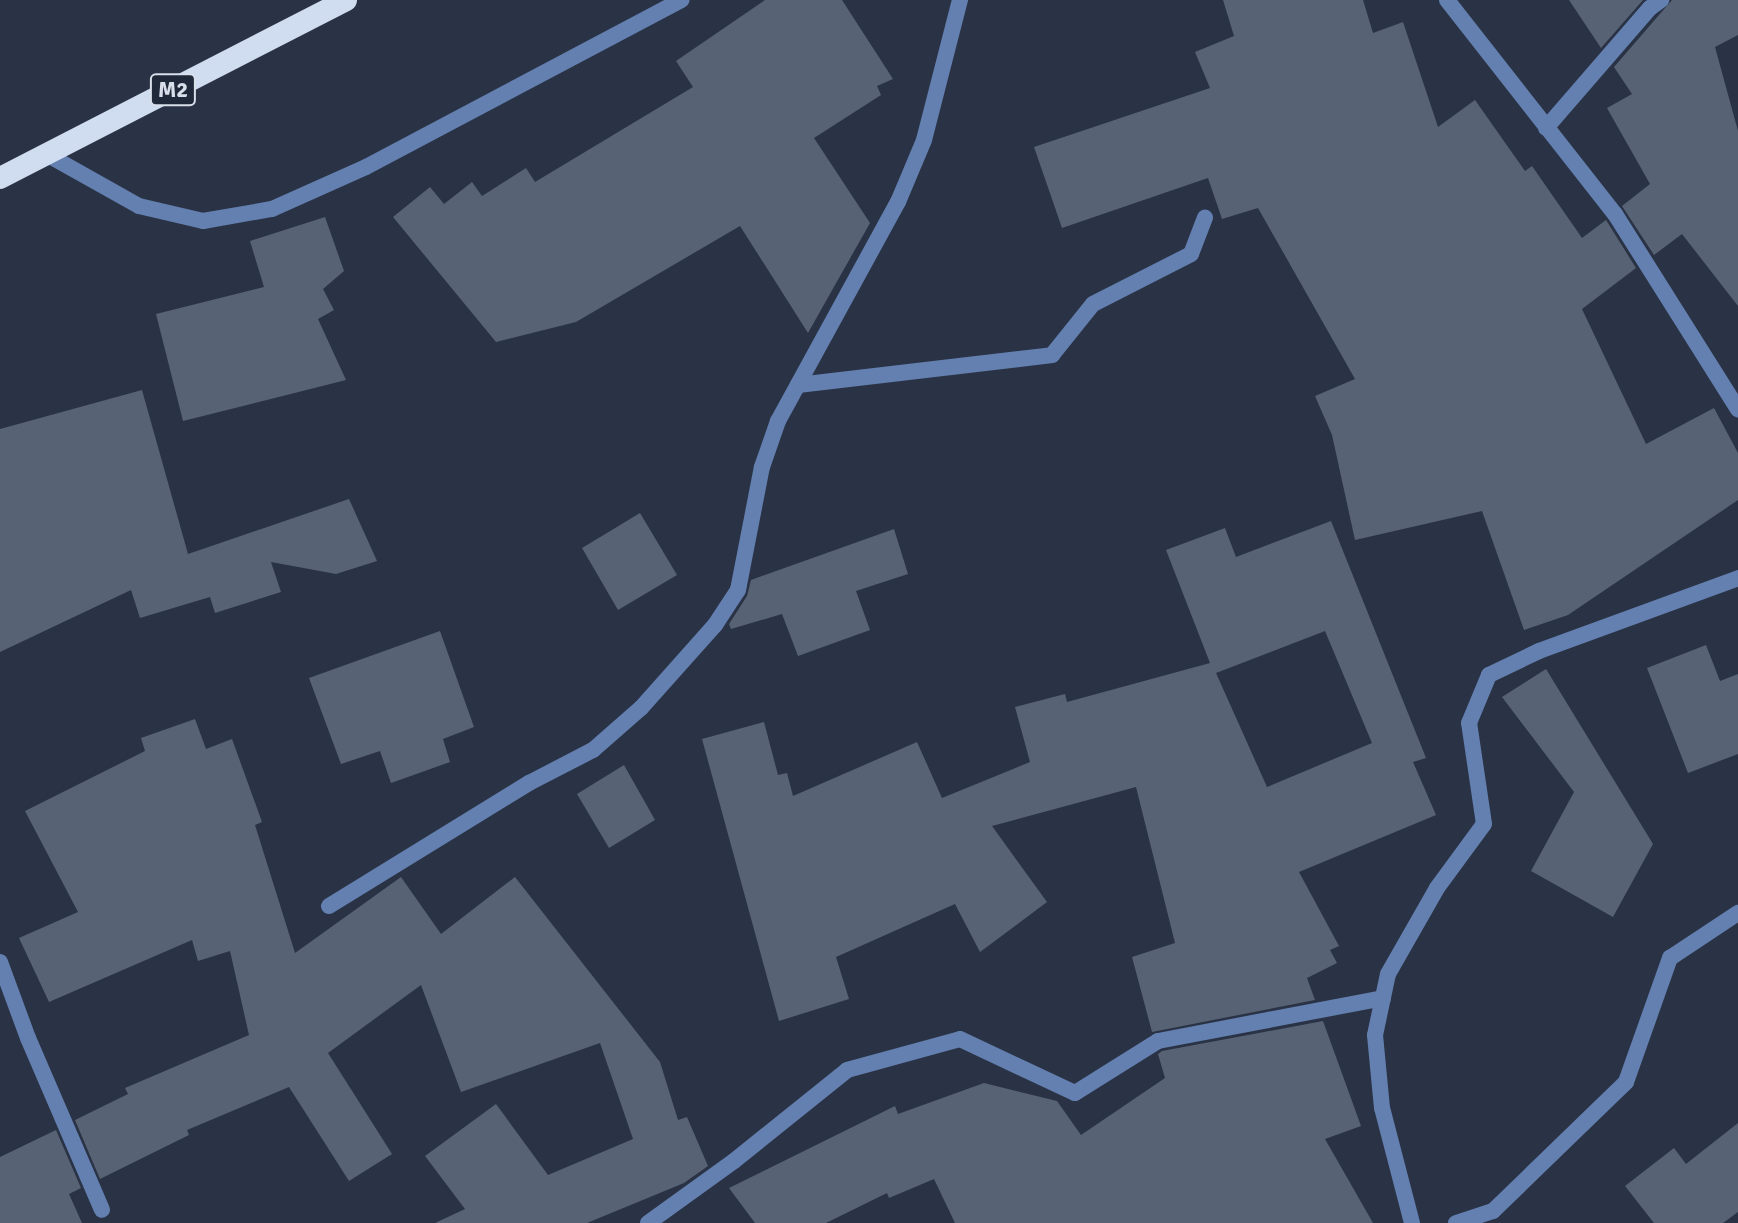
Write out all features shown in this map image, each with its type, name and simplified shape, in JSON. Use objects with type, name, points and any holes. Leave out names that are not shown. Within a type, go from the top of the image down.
[{"type":"highway","name":"M2","points":[[0,178],[346,0]]},
{"type":"street","points":[[48,155],[139,206],[203,221],[272,209],[366,167],[681,0]]},
{"type":"street","points":[[329,906],[529,783],[593,750],[641,708],[715,625],[738,590],[762,467],[778,421],[898,202],[924,140],[960,0]]},
{"type":"street","points":[[1447,0],[1615,214],[1738,409]]},
{"type":"street","points":[[1546,128],[1650,8],[1661,0]]},
{"type":"street","points":[[798,385],[1052,355],[1093,304],[1191,254],[1205,218]]},
{"type":"street","points":[[1412,1223],[1382,1108],[1375,1035],[1388,974],[1437,888],[1484,824],[1469,723],[1489,675],[1539,651],[1738,578]]},
{"type":"street","points":[[1456,1223],[1493,1211],[1626,1082],[1670,958],[1738,913]]},
{"type":"street","points":[[0,962],[28,1038],[102,1210]]},
{"type":"street","points":[[648,1223],[734,1161],[847,1070],[960,1039],[1075,1093],[1158,1041],[1383,998]]},
{"type":"building","points":[[765,0],[842,0],[893,79],[877,86],[881,95],[814,138],[870,223],[808,333],[740,226],[576,322],[496,342],[393,217],[430,187],[444,204],[472,182],[482,196],[526,168],[535,182],[693,87],[676,61]]},
{"type":"building","points":[[1223,0],[1363,0],[1373,33],[1403,22],[1438,127],[1475,100],[1525,171],[1532,166],[1582,238],[1606,220],[1636,268],[1582,309],[1646,444],[1714,408],[1738,453],[1738,500],[1568,615],[1524,630],[1482,511],[1355,540],[1332,435],[1315,396],[1355,379],[1258,208],[1222,219],[1208,178],[1062,228],[1034,147],[1210,88],[1195,52],[1234,36]]},
{"type":"building","points":[[1569,0],[1643,0],[1601,48]]},
{"type":"building","points":[[1672,0],[1738,0],[1738,35],[1715,47],[1738,131],[1738,306],[1682,234],[1654,255],[1622,206],[1650,184],[1607,108],[1632,94],[1614,67]]},
{"type":"building","points":[[325,217],[344,271],[323,289],[334,310],[318,319],[346,380],[183,421],[156,314],[264,287],[250,241]]},
{"type":"building","points":[[142,390],[188,554],[349,499],[377,561],[336,574],[271,562],[281,592],[215,613],[210,597],[140,618],[131,590],[0,652],[0,429]]},
{"type":"building","points":[[640,513],[677,575],[618,610],[582,548]]},
{"type":"building","points":[[1331,521],[1426,758],[1413,762],[1436,815],[1299,872],[1339,946],[1330,950],[1337,963],[1307,978],[1315,1000],[1152,1032],[1132,957],[1175,943],[1136,787],[992,826],[1047,902],[980,952],[955,904],[836,957],[849,999],[779,1021],[702,739],[764,722],[778,775],[787,773],[793,796],[917,742],[942,798],[1030,762],[1015,707],[1065,694],[1067,702],[1210,663],[1166,550],[1225,528],[1236,557]],"holes":[[[1325,631],[1372,743],[1267,787],[1216,673]]]},
{"type":"building","points":[[894,529],[908,574],[856,591],[870,630],[798,656],[782,614],[731,629],[729,624],[747,596],[751,580]]},
{"type":"building","points":[[440,631],[474,727],[443,739],[450,762],[391,783],[380,751],[341,764],[309,678]]},
{"type":"building","points":[[1706,645],[1720,681],[1738,674],[1738,754],[1688,773],[1647,668]]},
{"type":"building","points":[[1546,669],[1653,844],[1613,917],[1531,871],[1574,792],[1502,697]]},
{"type":"building","points":[[195,719],[206,749],[232,739],[262,822],[255,825],[295,953],[401,877],[441,934],[515,877],[660,1062],[678,1120],[687,1117],[708,1166],[684,1183],[587,1223],[435,1223],[465,1209],[425,1156],[496,1104],[548,1175],[633,1139],[600,1043],[461,1092],[421,985],[328,1053],[392,1154],[349,1181],[289,1087],[187,1130],[189,1135],[100,1179],[75,1120],[128,1094],[125,1088],[249,1035],[230,951],[198,961],[192,940],[49,1002],[19,938],[78,912],[25,811],[145,751],[141,738]]},
{"type":"building","points":[[624,765],[655,820],[609,848],[577,794]]},
{"type":"building","points":[[1323,1021],[1361,1126],[1325,1139],[1373,1223],[955,1223],[934,1179],[889,1198],[887,1193],[826,1223],[755,1223],[729,1188],[895,1106],[898,1114],[984,1083],[1057,1101],[1081,1135],[1165,1078],[1158,1054],[1162,1051]]},
{"type":"building","points":[[1738,1123],[1738,1212],[1723,1223],[1654,1223],[1625,1186],[1674,1148],[1686,1164]]},
{"type":"building","points":[[56,1130],[81,1188],[69,1194],[82,1223],[0,1223],[0,1157]]}]
